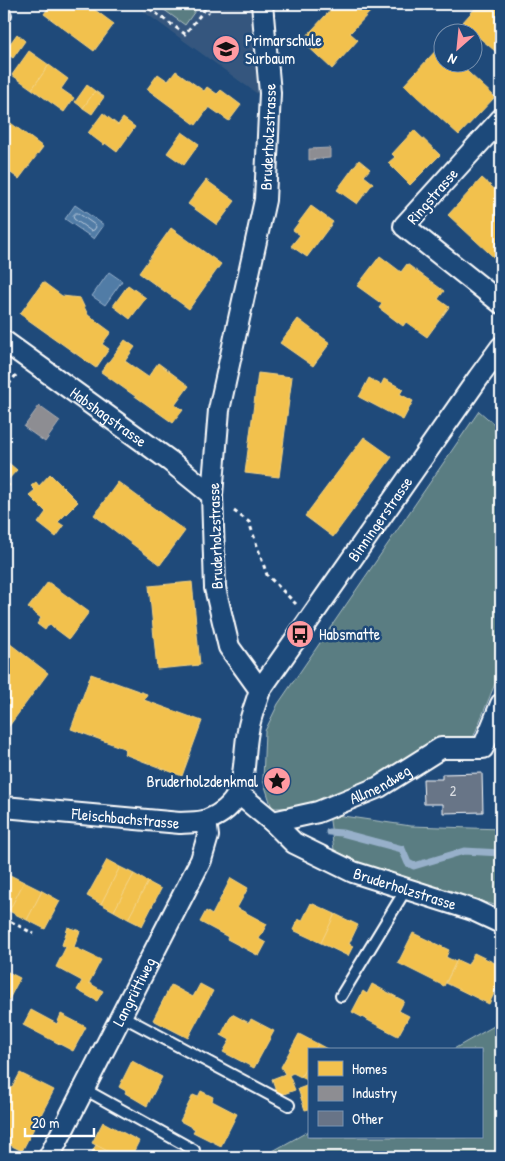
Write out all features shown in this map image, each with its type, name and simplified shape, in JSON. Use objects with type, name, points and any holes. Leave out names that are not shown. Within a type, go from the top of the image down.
[{"type":"street","name":"Bruderholzstrasse","points":[[260,690],[230,647],[215,588],[212,495],[219,410],[265,200],[270,93],[262,4]]},
{"type":"street","name":"Ringstrasse","points":[[501,119],[404,226],[501,303]]},
{"type":"street","name":"Habshagstrasse","points":[[4,341],[170,461],[212,495]]},
{"type":"street","name":"Binningerstrasse","points":[[260,690],[501,347]]},
{"type":"street","points":[[239,794],[248,731],[260,690]]},
{"type":"street","name":"Allmendweg","points":[[273,822],[318,812],[379,787],[441,748],[483,748],[501,704]]},
{"type":"street","name":"Bruderholzstrasse","points":[[239,794],[273,822],[294,843],[353,872],[473,910],[501,924]]},
{"type":"street","name":"Fleischbachstrasse","points":[[4,807],[180,823],[206,821],[225,810],[239,794]]},
{"type":"street","name":"Langrüttiweg","points":[[49,1157],[202,860],[208,836],[206,821]]},
{"type":"lane","points":[[341,996],[406,889]]},
{"type":"lane","points":[[122,1016],[289,1105]]},
{"type":"lane","points":[[84,1089],[194,1150]]},
{"type":"path","points":[[143,4],[185,34],[205,9],[209,13]]},
{"type":"path","points":[[212,495],[250,522],[267,575],[311,618]]},
{"type":"path","points":[[4,918],[34,934]]},
{"type":"shaded area","name":"Primarschule Surbaum","points":[[133,4],[251,4],[259,95]]},
{"type":"green space","points":[[156,4],[200,4],[185,25]]},
{"type":"green space","points":[[479,411],[501,430],[501,446],[499,449],[501,451],[501,669],[471,743],[314,807],[272,808],[263,780],[265,731],[278,704]]},
{"type":"green space","points":[[329,814],[411,826],[501,829],[501,907],[335,857]]},
{"type":"green space","points":[[501,1022],[501,1157],[262,1157],[308,1132],[308,1138],[482,1138],[482,1048],[456,1048]]},
{"type":"water","points":[[75,205],[104,225],[94,239],[65,219]]},
{"type":"water","points":[[109,272],[122,281],[105,305],[92,296]]},
{"type":"building: Homes","points":[[51,4],[87,4],[114,24],[94,51],[44,14]]},
{"type":"building: Homes","points":[[336,4],[368,4],[373,9],[350,33],[358,40],[332,69],[302,41]]},
{"type":"building: Homes","points":[[479,4],[501,4],[501,56],[482,40],[482,22],[463,22]]},
{"type":"building: Homes","points":[[17,34],[25,41],[13,58],[4,52]]},
{"type":"building: Homes","points":[[29,51],[49,65],[32,89],[12,75]]},
{"type":"building: Homes","points":[[432,55],[432,72],[468,72],[495,97],[459,135],[404,85]]},
{"type":"building: Homes","points":[[49,65],[68,79],[61,89],[74,98],[64,112],[32,89]]},
{"type":"building: Homes","points":[[176,71],[204,91],[207,87],[217,94],[221,90],[241,105],[229,121],[209,107],[196,125],[147,89],[158,74],[168,81]]},
{"type":"building: Homes","points":[[87,85],[95,91],[83,108],[75,102]]},
{"type":"building: Homes","points":[[95,91],[104,97],[92,114],[83,108]]},
{"type":"building: Homes","points":[[103,113],[118,125],[123,118],[135,127],[117,152],[88,133]]},
{"type":"building: Homes","points":[[4,118],[43,147],[19,179],[4,168]]},
{"type":"building: Homes","points":[[414,130],[440,155],[410,185],[388,163],[395,157],[392,154]]},
{"type":"building: Homes","points":[[182,132],[199,144],[184,165],[167,153]]},
{"type":"building: Homes","points":[[359,160],[370,169],[364,176],[373,183],[357,204],[337,190]]},
{"type":"building: Homes","points":[[482,178],[501,195],[501,264],[448,215]]},
{"type":"building: Homes","points":[[206,180],[235,201],[217,225],[188,204]]},
{"type":"building: Homes","points":[[311,206],[333,222],[307,257],[291,246],[300,235],[293,230]]},
{"type":"building: Homes","points":[[171,228],[221,264],[189,309],[139,273]]},
{"type":"building: Homes","points":[[380,256],[401,272],[407,264],[444,291],[438,299],[449,307],[427,337],[406,322],[403,326],[379,308],[382,304],[357,286]]},
{"type":"building: Homes","points":[[43,282],[62,296],[80,298],[88,315],[111,332],[102,344],[109,349],[96,368],[20,314]]},
{"type":"building: Homes","points":[[128,285],[146,298],[130,319],[113,306]]},
{"type":"building: Homes","points":[[298,319],[330,343],[313,366],[280,343]]},
{"type":"building: Homes","points":[[125,340],[135,347],[125,361],[148,377],[158,363],[189,386],[175,405],[183,410],[173,423],[101,372]]},
{"type":"building: Homes","points":[[258,373],[292,377],[279,477],[245,473]]},
{"type":"building: Homes","points":[[369,378],[381,385],[384,379],[403,389],[400,394],[413,401],[403,420],[359,397]]},
{"type":"building: Homes","points":[[364,437],[392,457],[333,537],[305,516]]},
{"type":"building: Homes","points":[[4,459],[17,470],[6,482],[10,485],[6,490],[4,488]]},
{"type":"building: Homes","points":[[50,474],[78,502],[58,522],[64,526],[56,537],[38,523],[46,512],[29,495],[35,490],[31,486],[36,482],[39,486]]},
{"type":"building: Homes","points":[[118,482],[185,531],[160,565],[94,515]]},
{"type":"building: Homes","points":[[48,582],[89,612],[69,639],[49,624],[45,630],[37,624],[41,618],[28,608]]},
{"type":"building: Homes","points":[[192,582],[200,665],[157,669],[149,586]]},
{"type":"building: Homes","points":[[9,643],[48,673],[4,733],[4,650]]},
{"type":"building: Homes","points":[[91,674],[147,694],[144,700],[202,721],[182,776],[124,754],[126,749],[71,729]]},
{"type":"building: Homes","points":[[107,860],[120,867],[101,904],[87,896]]},
{"type":"building: Homes","points":[[120,867],[134,874],[114,911],[101,904]]},
{"type":"building: Homes","points":[[6,873],[24,882],[9,911],[4,908],[4,877]]},
{"type":"building: Homes","points":[[134,874],[148,882],[128,919],[114,911]]},
{"type":"building: Homes","points":[[231,878],[248,888],[237,908],[267,924],[259,939],[266,943],[259,956],[200,922],[206,911],[212,915]]},
{"type":"building: Homes","points":[[24,882],[42,891],[27,920],[9,911]]},
{"type":"building: Homes","points":[[148,882],[161,889],[142,926],[128,919]]},
{"type":"building: Homes","points":[[42,891],[60,901],[45,929],[27,920]]},
{"type":"building: Homes","points":[[311,903],[335,914],[321,943],[293,930],[298,919],[302,921]]},
{"type":"building: Homes","points":[[335,914],[358,925],[349,944],[353,946],[348,956],[321,943]]},
{"type":"building: Homes","points":[[68,927],[80,931],[74,947],[101,960],[89,983],[103,991],[97,1001],[77,990],[82,981],[56,967],[66,947],[62,945]]},
{"type":"building: Homes","points":[[413,933],[449,950],[446,957],[456,962],[444,986],[398,963]]},
{"type":"building: Homes","points":[[474,953],[501,966],[501,979],[489,1004],[446,983],[457,960],[468,965]]},
{"type":"building: Homes","points":[[4,970],[20,978],[5,1007],[4,1007]]},
{"type":"building: Homes","points":[[200,984],[213,991],[188,1038],[153,1020],[171,985],[193,997]]},
{"type":"building: Homes","points":[[372,984],[404,1001],[399,1011],[409,1016],[398,1036],[352,1012],[363,991],[367,994]]},
{"type":"building: Homes","points":[[31,1010],[57,1024],[61,1014],[86,1027],[73,1051],[23,1025]]},
{"type":"building: Homes","points":[[232,1014],[249,1023],[251,1019],[274,1031],[254,1068],[223,1052],[230,1040],[221,1035]]},
{"type":"building: Homes","points":[[299,1034],[318,1044],[316,1048],[308,1048],[308,1064],[301,1077],[293,1073],[289,1075],[295,1090],[278,1096],[272,1079],[285,1074],[281,1067]]},
{"type":"building: Homes","points":[[318,1044],[325,1048],[316,1048]]},
{"type":"building: Homes","points":[[132,1061],[162,1077],[147,1106],[125,1093],[126,1091],[119,1087]]},
{"type":"building: Homes","points":[[308,1064],[308,1080],[301,1077]]},
{"type":"building: Homes","points":[[20,1073],[54,1090],[22,1151],[4,1142],[4,1095],[8,1086],[12,1088]]},
{"type":"building: Homes","points":[[308,1085],[308,1109],[305,1110],[298,1089]]},
{"type":"building: Homes","points":[[201,1091],[213,1097],[212,1101],[237,1114],[221,1146],[193,1132],[195,1129],[180,1121],[193,1095],[198,1097]]},
{"type":"building: Homes","points":[[103,1122],[139,1141],[131,1157],[119,1157],[92,1143]]},
{"type":"building: Homes","points":[[96,1145],[119,1157],[89,1157]]},
{"type":"building: Industry","points":[[330,148],[330,158],[309,160],[309,149]]},
{"type":"building: Industry","points":[[39,406],[60,421],[45,442],[24,427]]},
{"type":"building: Other","points":[[482,773],[483,812],[443,813],[443,804],[424,804],[423,779],[442,779],[442,774]]},
{"type":"waterway","points":[[329,832],[342,833],[402,849],[408,863],[414,866],[464,851],[501,853]]},
{"type":"place","name":"Primarschule Surbaum","points":[[226,49]]},
{"type":"place","name":"Habsmatte","points":[[300,634]]},
{"type":"place","name":"Bruderholzdenkmal","points":[[277,781]]}]
